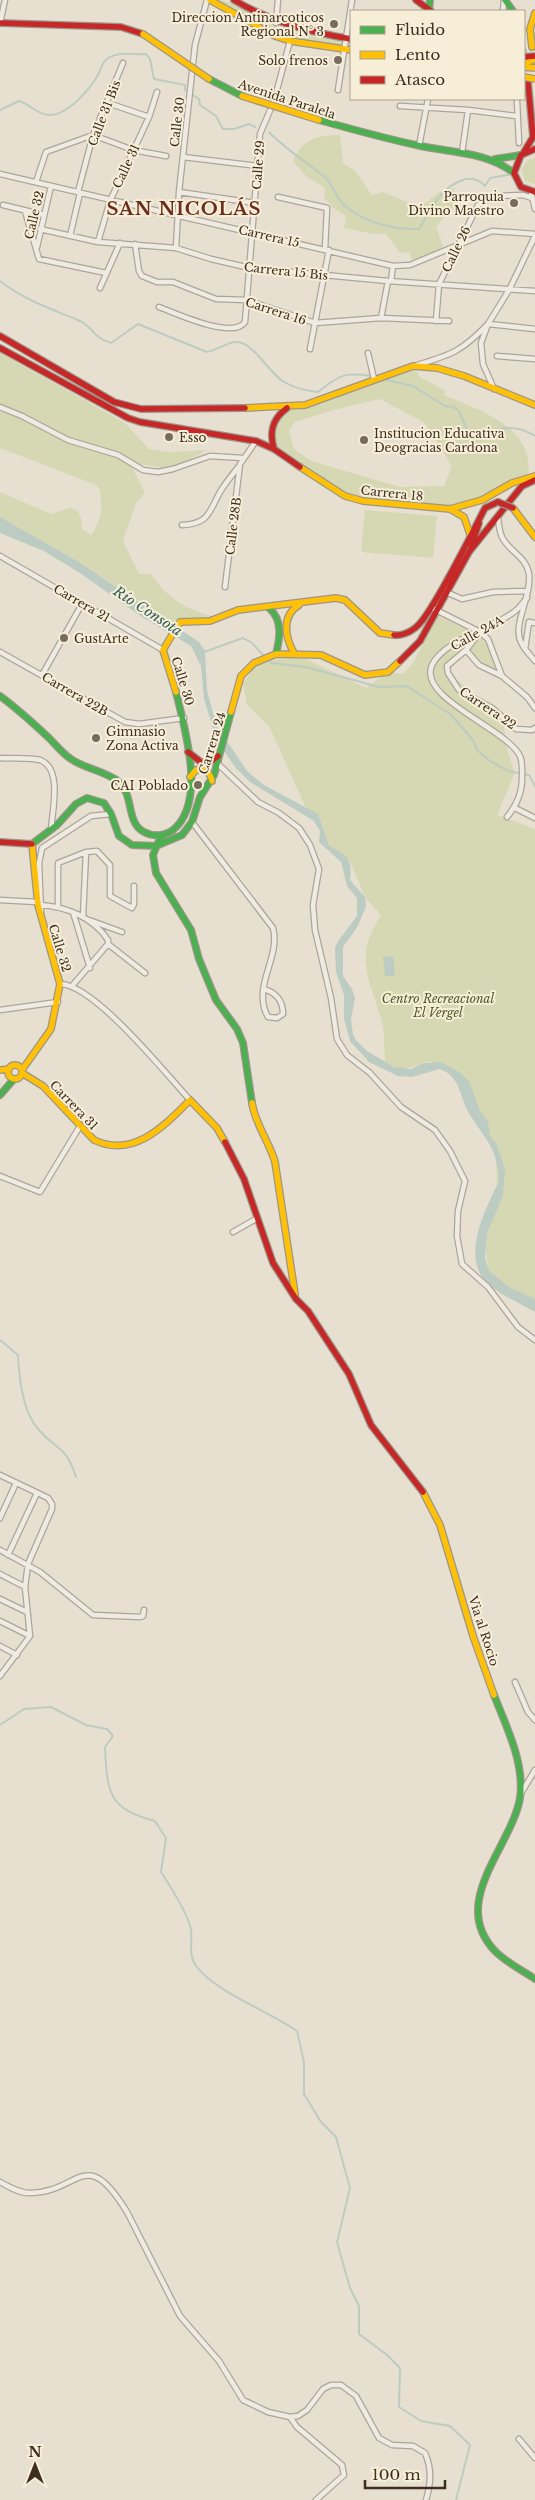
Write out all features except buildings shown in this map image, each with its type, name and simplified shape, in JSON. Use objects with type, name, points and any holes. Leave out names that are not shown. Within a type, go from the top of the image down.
[{"type":"main road","points":[[209,0],[268,33],[290,41],[348,50]]},
{"type":"main road","points":[[234,0],[276,23],[294,30],[349,39]]},
{"type":"main road","points":[[416,0],[429,10]]},
{"type":"main road","points":[[504,0],[512,10]]},
{"type":"main road","points":[[532,47],[530,29],[535,13]]},
{"type":"main road","name":"Avenida Paralela","points":[[0,23],[133,29],[209,79],[242,96],[320,120],[419,146],[493,159],[506,165],[514,172],[519,184],[533,194]]},
{"type":"main road","points":[[514,172],[532,137],[526,79],[535,79]]},
{"type":"main road","name":"Avenida Paralela","points":[[493,159],[535,150]]},
{"type":"main road","points":[[0,336],[114,402],[130,408],[207,410],[288,407],[334,396],[374,379],[413,366],[437,368],[535,406]]},
{"type":"main road","name":"Carrera 18","points":[[0,348],[128,418],[140,422],[256,441],[274,449],[345,496],[363,501],[450,509],[482,500],[512,483],[535,476]]},
{"type":"main road","points":[[274,449],[271,430],[280,413],[288,407]]},
{"type":"main road","points":[[469,552],[522,486],[535,480]]},
{"type":"main road","points":[[269,607],[274,611],[279,622],[279,640],[276,654],[321,655],[366,675],[383,674],[395,667],[420,641],[447,576],[485,508],[495,503],[513,508],[535,537]]},
{"type":"main road","points":[[163,650],[180,622],[210,621],[238,610],[302,603],[327,598],[345,600],[376,630],[389,636],[398,636],[416,628],[446,592],[469,552],[485,508]]},
{"type":"main road","points":[[450,509],[464,517],[470,534]]},
{"type":"main road","points":[[294,653],[287,639],[287,618],[293,608],[302,603]]},
{"type":"main road","name":"Calle 30","points":[[163,650],[184,718]]},
{"type":"main road","name":"Carrera 24","points":[[112,814],[120,836],[132,845],[156,846],[182,835],[192,822],[200,797],[212,781],[241,676],[254,663],[276,654]]},
{"type":"main road","points":[[0,696],[28,717],[71,759],[119,782],[126,788],[134,821],[138,827],[144,832],[164,835]]},
{"type":"main road","name":"Carrera 24","points":[[156,846],[160,838],[176,830],[185,818],[190,795],[190,778],[184,718]]},
{"type":"main road","points":[[188,752],[194,760],[201,763],[215,760],[219,754]]},
{"type":"main road","points":[[190,778],[200,768],[209,772],[212,781]]},
{"type":"main road","points":[[0,842],[32,844],[37,838],[51,830],[62,820],[70,807],[77,801],[87,799],[100,800],[112,814]]},
{"type":"main road","name":"Calle 32","points":[[20,1071],[35,1054],[51,1028],[58,1002],[60,984],[41,921],[32,844]]},
{"type":"main road","points":[[156,846],[153,854],[156,873],[191,930],[199,959],[216,1000],[237,1029],[243,1043],[254,1116],[271,1148],[275,1162],[284,1233],[296,1299]]},
{"type":"main road","points":[[0,1071],[10,1074],[20,1071]]},
{"type":"main road","points":[[10,1074],[20,1071]]},
{"type":"main road","name":"Carrera 31","points":[[20,1071],[60,1102],[94,1140],[105,1145],[136,1143],[150,1138],[190,1100]]},
{"type":"main road","points":[[2,1093],[10,1074]]},
{"type":"main road","name":"Via al Rocio","points":[[190,1100],[217,1128],[244,1179],[256,1219],[273,1263],[296,1299],[308,1311],[349,1374],[371,1425],[416,1482],[434,1512],[460,1588],[473,1636],[517,1757],[520,1795],[517,1811],[482,1883],[478,1908],[485,1937],[495,1950],[535,1979]]},
{"type":"street","points":[[0,23],[1,9],[5,0]]},
{"type":"street","name":"Calle 30","points":[[176,248],[179,192],[190,102],[191,74],[198,30],[209,0]]},
{"type":"street","points":[[276,23],[278,0]]},
{"type":"street","points":[[338,90],[348,50],[350,26]]},
{"type":"street","name":"Calle 29","points":[[159,307],[212,328],[240,326],[245,322],[260,134],[274,100],[290,41]]},
{"type":"street","name":"Calle 31 Bis","points":[[70,236],[93,135],[108,103],[123,63]]},
{"type":"street","name":"Calle 31","points":[[98,242],[110,200],[149,117],[157,92]]},
{"type":"street","points":[[419,146],[428,100]]},
{"type":"street","points":[[517,101],[516,116],[519,144]]},
{"type":"street","points":[[108,103],[149,117]]},
{"type":"street","points":[[400,106],[468,110],[516,116]]},
{"type":"street","points":[[462,153],[468,110]]},
{"type":"street","points":[[93,135],[134,150],[166,156]]},
{"type":"street","name":"Calle 32","points":[[36,182],[46,152],[93,135]]},
{"type":"street","points":[[183,157],[258,166]]},
{"type":"street","name":"Carrera 15","points":[[0,174],[178,214],[393,266],[410,266],[492,231],[535,235]]},
{"type":"street","name":"Calle 32","points":[[36,249],[51,186]]},
{"type":"street","points":[[179,192],[255,203]]},
{"type":"street","points":[[533,194],[535,209]]},
{"type":"street","name":"Calle 26","points":[[436,321],[439,284],[478,205],[495,196],[533,194]]},
{"type":"street","points":[[278,197],[327,208],[327,250],[324,275],[310,349]]},
{"type":"street","points":[[3,205],[44,215]]},
{"type":"street","points":[[26,211],[40,259],[106,273]]},
{"type":"street","name":"Carrera 15 Bis","points":[[40,229],[98,242],[176,248],[211,260],[250,268],[389,281],[535,291]]},
{"type":"street","points":[[494,389],[481,358],[481,343],[488,324],[509,290],[535,235]]},
{"type":"street","points":[[100,288],[120,243]]},
{"type":"street","name":"Carrera 16","points":[[135,244],[139,271],[142,276],[157,282],[173,282],[216,299],[246,300],[315,323],[381,318],[449,321]]},
{"type":"street","points":[[381,318],[393,266]]},
{"type":"street","points":[[488,324],[535,329]]},
{"type":"street","points":[[413,366],[448,356],[467,346],[488,324]]},
{"type":"street","points":[[368,352],[374,379]]},
{"type":"street","points":[[497,356],[535,359]]},
{"type":"street","points":[[0,407],[22,416],[68,440],[118,455],[143,470],[158,472],[173,469],[210,456],[243,458]]},
{"type":"street","name":"Calle 28B","points":[[182,524],[195,524],[210,515],[219,493],[256,441]]},
{"type":"street","name":"Calle 28B","points":[[224,587],[240,464]]},
{"type":"street","points":[[498,518],[502,537],[526,563],[529,575],[528,591],[518,625],[520,641],[535,661]]},
{"type":"street","name":"Carrera 21","points":[[0,556],[163,650]]},
{"type":"street","points":[[447,576],[446,592],[462,599],[493,592],[528,591]]},
{"type":"street","name":"Calle 24A","points":[[515,808],[522,785],[520,757],[513,746],[491,728],[445,698],[431,682],[432,666],[439,655],[462,640],[516,612],[527,598]]},
{"type":"street","points":[[42,675],[82,604]]},
{"type":"street","points":[[434,608],[480,632],[488,639],[502,676]]},
{"type":"street","points":[[525,649],[529,622],[535,623]]},
{"type":"street","points":[[480,632],[466,650],[479,665],[502,676],[527,697],[535,708]]},
{"type":"street","name":"Carrera 22","points":[[466,650],[447,666],[448,673],[459,690],[492,708],[516,728],[532,730],[535,728]]},
{"type":"street","name":"Carrera 22B","points":[[0,652],[125,722],[139,724],[184,718]]},
{"type":"street","points":[[0,758],[40,760],[48,766],[54,776],[51,830]]},
{"type":"street","points":[[218,764],[258,802],[299,828],[310,845],[319,869],[313,906],[315,930],[332,998],[338,1039],[347,1055],[370,1073],[401,1107],[435,1130],[450,1151],[465,1181],[458,1211],[457,1236],[462,1264],[488,1287],[518,1327],[535,1340]]},
{"type":"street","points":[[507,817],[515,808],[535,818]]},
{"type":"street","points":[[39,904],[39,863],[42,848],[91,816],[112,814]]},
{"type":"street","points":[[192,822],[273,928],[274,939],[263,989],[262,1000],[264,1011],[268,1017],[277,1018],[283,1014],[283,1006],[277,995],[263,989]]},
{"type":"street","points":[[58,907],[58,863],[86,852],[97,851],[110,865],[110,896],[113,899],[132,908],[134,904],[134,886]]},
{"type":"street","points":[[86,852],[86,918],[105,936],[108,944],[145,973]]},
{"type":"street","points":[[0,900],[58,907],[122,932]]},
{"type":"street","points":[[73,912],[90,968]]},
{"type":"street","points":[[72,986],[90,968],[108,944]]},
{"type":"street","points":[[60,984],[72,986],[116,1019],[190,1100]]},
{"type":"street","points":[[0,1010],[58,1002]]},
{"type":"street","points":[[0,1176],[40,1192],[80,1126]]},
{"type":"street","points":[[232,1232],[256,1219]]},
{"type":"street","points":[[0,1475],[48,1498],[52,1504],[52,1509],[28,1564],[25,1587],[30,1636],[17,1655],[2,1670],[0,1676]]},
{"type":"street","points":[[0,1518],[16,1483]]},
{"type":"street","points":[[8,1555],[37,1493]]},
{"type":"street","points":[[0,1550],[28,1564],[93,1615],[143,1616],[144,1610]]},
{"type":"street","points":[[0,1574],[25,1587]]},
{"type":"street","points":[[0,1599],[27,1612]]},
{"type":"street","points":[[125,1610],[125,1616]]},
{"type":"street","points":[[0,1621],[30,1636]]},
{"type":"street","points":[[0,1646],[17,1655]]},
{"type":"street","points":[[515,1682],[528,1712],[535,1720]]},
{"type":"street","points":[[520,1795],[535,1770]]},
{"type":"street","points":[[0,2182],[28,2193],[40,2192],[88,2175],[97,2177],[106,2184],[127,2212],[180,2316],[219,2361],[244,2400],[268,2412],[298,2416],[307,2410],[323,2389],[331,2385],[341,2386],[352,2391],[379,2438],[392,2444],[413,2446],[425,2453],[431,2473],[430,2487],[426,2500]]},
{"type":"street","points":[[290,2416],[297,2427],[342,2465],[344,2471],[344,2475],[316,2500]]},
{"type":"street","points":[[519,2439],[535,2458]]},
{"type":"green space","points":[[217,0],[232,3],[285,30],[346,41],[346,46],[291,38],[249,20]]},
{"type":"green space","points":[[340,135],[343,163],[355,171],[372,195],[383,192],[414,205],[423,205],[439,192],[454,188],[454,208],[449,210],[436,227],[445,251],[412,260],[409,252],[400,253],[386,234],[373,234],[344,228],[346,216],[333,208],[324,197],[325,188],[307,177],[293,161],[301,147],[311,140],[324,136]]},
{"type":"green space","points":[[535,158],[535,184],[525,181],[521,169],[529,159]]},
{"type":"green space","points":[[0,353],[125,423],[149,449],[168,452],[207,450],[173,469],[130,463],[145,493],[136,503],[123,541],[139,574],[151,574],[171,597],[196,611],[216,617],[176,625],[79,562],[0,517],[0,492],[51,514],[70,508],[78,511],[82,529],[91,535],[99,518],[101,501],[99,488],[94,484],[0,448]]},
{"type":"green space","points":[[413,366],[421,378],[445,390],[444,395],[488,415],[514,433],[523,445],[528,459],[528,477],[497,492],[450,509],[345,496],[274,449],[274,420],[288,407]],"holes":[[[380,399],[425,423],[452,466],[444,486],[400,487],[311,461],[294,449],[289,431],[295,422],[337,409]]]},
{"type":"green space","points":[[365,510],[437,516],[433,558],[361,552]]},
{"type":"green space","name":"Centro Recreacional El Vergel","points":[[438,616],[476,634],[448,673],[503,717],[507,750],[515,773],[497,815],[535,829],[535,1299],[489,1278],[484,1231],[497,1197],[496,1150],[458,1077],[430,1061],[408,1068],[398,1068],[385,1062],[383,1026],[366,965],[368,942],[381,915],[365,897],[350,861],[329,846],[305,806],[269,726],[247,705],[243,684],[258,661],[302,657],[366,688],[388,672],[403,674],[413,663]]},
{"type":"green space","points":[[480,632],[488,639],[502,676],[479,665],[466,650]]},
{"type":"water","name":"Río Consota","points":[[0,517],[79,562],[199,642],[205,651],[207,691],[217,727],[248,772],[264,785],[318,814],[329,846],[347,858],[351,867],[350,880],[365,897],[366,906],[358,926],[343,947],[343,976],[352,989],[355,998],[351,1020],[353,1034],[367,1051],[394,1067],[411,1069],[423,1063],[440,1062],[459,1072],[469,1081],[480,1111],[488,1122],[490,1136],[496,1143],[505,1169],[503,1196],[487,1233],[485,1258],[489,1271],[509,1287],[535,1299],[535,1312],[494,1289],[484,1279],[478,1268],[475,1256],[476,1243],[483,1216],[499,1181],[498,1170],[494,1153],[470,1115],[456,1082],[446,1072],[439,1069],[412,1077],[398,1076],[369,1062],[350,1041],[344,1019],[344,995],[336,972],[335,948],[357,916],[357,898],[347,886],[341,862],[319,842],[320,831],[314,821],[250,782],[235,767],[217,741],[204,699],[201,666],[191,646],[142,617],[80,573],[44,551],[0,533]]},
{"type":"water","points":[[393,956],[395,976],[385,976],[383,957]]},
{"type":"waterway","points":[[0,110],[19,101],[40,113],[56,114],[63,111],[84,94],[108,58],[122,54],[146,54],[150,59],[154,79],[185,85],[185,90],[199,99],[200,105],[216,116],[223,129],[234,129],[249,124],[255,127]]},
{"type":"waterway","points":[[269,132],[282,145],[326,178],[343,204],[350,210],[378,224],[399,228],[419,229],[442,194],[448,188],[463,180],[472,179],[485,186],[490,178],[512,174]]},
{"type":"waterway","points":[[0,281],[28,299],[84,323],[100,338],[111,343],[138,324],[207,352],[233,342],[243,343],[284,382],[296,388],[314,392],[318,392],[342,376],[354,374],[371,376]]},
{"type":"waterway","points":[[387,380],[413,386],[445,406],[453,407],[459,411],[468,432],[509,428],[526,431],[535,436]]},
{"type":"waterway","points":[[204,652],[243,638],[252,643],[264,656]]},
{"type":"waterway","points":[[268,660],[271,663],[306,667],[379,687],[407,686],[450,714],[473,740],[478,751],[490,761],[508,771],[529,775],[535,786]]},
{"type":"waterway","points":[[0,1340],[18,1355],[19,1373],[25,1404],[33,1422],[69,1459],[76,1477]]},
{"type":"waterway","points":[[0,1725],[24,1709],[51,1707],[86,1725],[107,1729],[113,1736],[105,1747],[109,1787],[119,1804],[128,1811],[155,1821],[166,1838],[161,1872],[179,1901],[190,1924],[191,1953],[197,1967],[217,1985],[297,2031],[304,2062],[304,2094],[321,2122],[336,2137],[350,2188],[337,2242],[350,2288],[359,2306],[359,2334],[387,2355],[400,2368],[399,2407],[421,2421],[450,2426],[470,2445],[456,2500]]},
{"type":"tunnel","points":[[525,57],[528,82]]},
{"type":"traffic: fast","points":[[429,10],[430,0]]},
{"type":"traffic: fast","points":[[505,0],[512,10]]},
{"type":"traffic: fast","points":[[209,79],[242,96]]},
{"type":"traffic: fast","points":[[319,120],[429,148],[491,160],[514,173]]},
{"type":"traffic: fast","points":[[495,159],[521,155]]},
{"type":"traffic: fast","points":[[269,608],[277,618],[279,630],[276,654]]},
{"type":"traffic: fast","points":[[0,696],[68,757],[119,782],[127,794],[132,816],[138,828],[148,834],[159,835],[173,830],[183,818],[189,802],[191,765],[176,692]]},
{"type":"traffic: fast","points":[[32,844],[57,825],[76,804],[87,798],[104,803],[111,814],[119,836],[132,845],[156,846],[182,835],[192,822],[200,797],[214,775],[231,712]]},
{"type":"traffic: fast","points":[[164,835],[160,838],[153,855],[156,873],[191,930],[199,959],[216,1000],[237,1029],[243,1043],[252,1103]]},
{"type":"traffic: fast","points":[[0,1095],[14,1079]]},
{"type":"traffic: fast","points":[[494,1695],[517,1758],[521,1785],[515,1816],[487,1874],[480,1893],[478,1912],[482,1931],[494,1950],[508,1962],[535,1979]]},
{"type":"traffic: slow","points":[[210,0],[275,36],[290,41],[350,50]]},
{"type":"traffic: slow","points":[[532,47],[530,29],[535,13]]},
{"type":"traffic: slow","points":[[143,34],[209,79]]},
{"type":"traffic: slow","points":[[525,64],[535,59]]},
{"type":"traffic: slow","points":[[525,67],[535,68]]},
{"type":"traffic: slow","points":[[525,77],[535,79]]},
{"type":"traffic: slow","points":[[242,96],[319,120]]},
{"type":"traffic: slow","points":[[245,408],[305,405],[413,366],[437,368],[464,376],[535,405]]},
{"type":"traffic: slow","points":[[300,467],[345,496],[363,501],[450,509],[482,500],[512,483],[535,476]]},
{"type":"traffic: slow","points":[[513,508],[535,537]]},
{"type":"traffic: slow","points":[[450,509],[464,517],[470,534]]},
{"type":"traffic: slow","points":[[176,692],[163,650],[180,622],[210,621],[238,610],[336,598],[345,600],[380,633],[394,635]]},
{"type":"traffic: slow","points":[[294,653],[288,640],[286,627],[289,615],[299,605]]},
{"type":"traffic: slow","points":[[231,712],[241,676],[254,663],[276,654],[321,655],[365,675],[388,672],[400,661]]},
{"type":"traffic: slow","points":[[190,777],[196,770],[204,770],[210,775],[212,781]]},
{"type":"traffic: slow","points":[[22,1070],[51,1029],[60,984],[38,905],[32,844]]},
{"type":"traffic: slow","points":[[15,1065],[20,1067],[22,1072],[20,1077],[15,1079],[10,1077],[8,1072],[10,1067],[15,1065]]},
{"type":"traffic: slow","points":[[0,1070],[9,1069]]},
{"type":"traffic: slow","points":[[22,1073],[43,1086],[94,1140],[109,1145],[135,1142],[159,1129],[190,1100],[217,1128],[225,1142]]},
{"type":"traffic: slow","points":[[252,1103],[256,1118],[275,1162],[295,1294]]},
{"type":"traffic: slow","points":[[423,1492],[440,1525],[473,1636],[494,1695]]},
{"type":"traffic: jam","points":[[234,0],[276,20],[320,33],[350,39]]},
{"type":"traffic: jam","points":[[416,0],[430,10]]},
{"type":"traffic: jam","points":[[0,23],[121,27],[143,34]]},
{"type":"traffic: jam","points":[[525,57],[535,56]]},
{"type":"traffic: jam","points":[[524,152],[533,137],[528,82]]},
{"type":"traffic: jam","points":[[535,149],[521,155],[514,173],[521,187],[535,192]]},
{"type":"traffic: jam","points":[[0,336],[114,402],[141,409],[245,408]]},
{"type":"traffic: jam","points":[[0,348],[128,418],[140,422],[256,441],[274,449],[300,467]]},
{"type":"traffic: jam","points":[[274,449],[273,426],[278,417],[287,408]]},
{"type":"traffic: jam","points":[[400,661],[420,641],[469,552],[522,486],[535,480]]},
{"type":"traffic: jam","points":[[394,635],[402,635],[415,628],[422,621],[452,573],[485,508],[498,502]]},
{"type":"traffic: jam","points":[[498,502],[513,508]]},
{"type":"traffic: jam","points":[[471,548],[479,523]]},
{"type":"traffic: jam","points":[[188,752],[202,763],[210,762],[218,756]]},
{"type":"traffic: jam","points":[[0,842],[32,844]]},
{"type":"traffic: jam","points":[[225,1142],[244,1179],[273,1263],[296,1299],[308,1311],[349,1374],[371,1425],[423,1492]]},
{"type":"place","name":"Direccion Antinarcoticos Regional N° 3","points":[[334,24]]},
{"type":"place","name":"Solo frenos","points":[[338,60]]},
{"type":"place","name":"Parroquia Divino Maestro","points":[[514,203]]},
{"type":"place","name":"Esso","points":[[169,437]]},
{"type":"place","name":"Institucion Educativa Deogracias Cardona","points":[[364,440]]},
{"type":"place","name":"GustArte","points":[[64,638]]},
{"type":"place","name":"Gimnasio Zona Activa","points":[[96,738]]},
{"type":"place","name":"CAI Poblado","points":[[198,785]]},
{"type":"district","name":"SAN NICOLÁS","points":[[184,209]]}]
